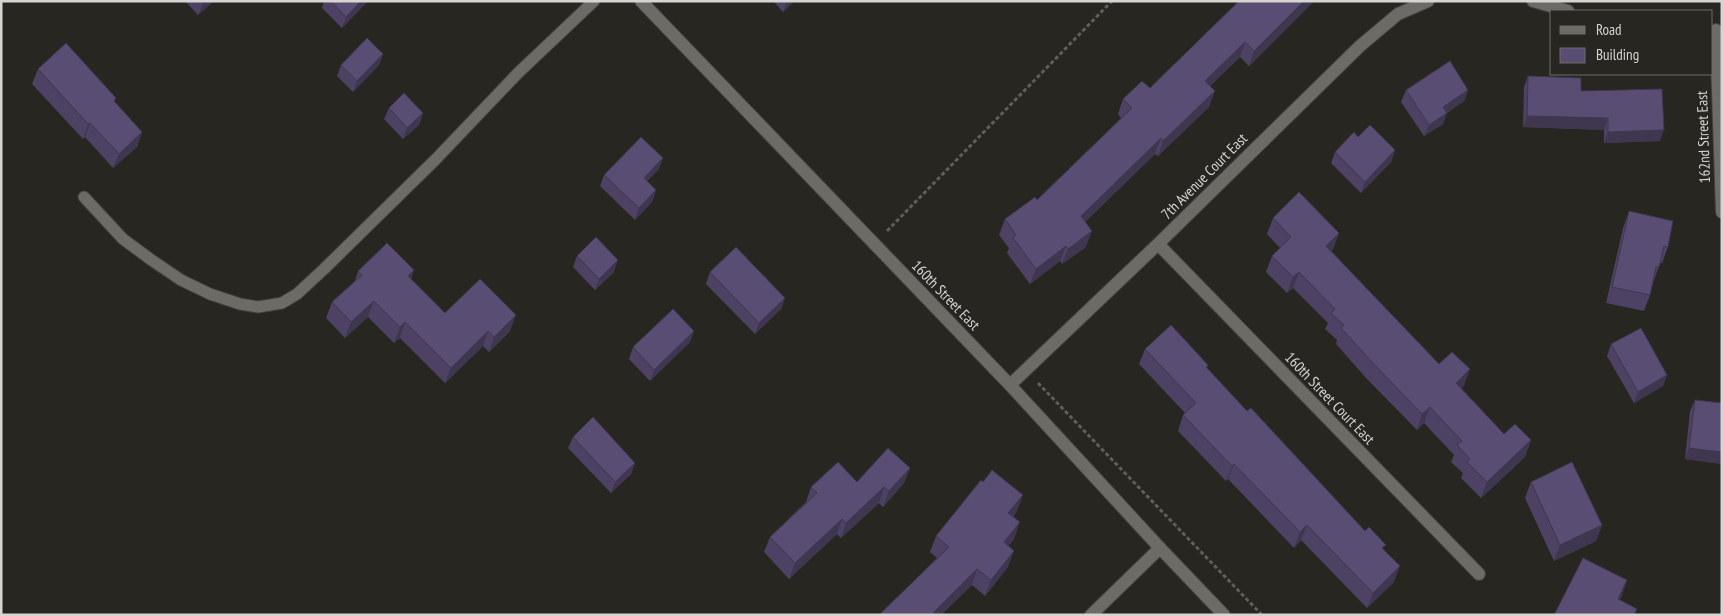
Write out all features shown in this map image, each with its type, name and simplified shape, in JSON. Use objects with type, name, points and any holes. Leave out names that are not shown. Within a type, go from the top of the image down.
[{"type":"street","name":"160th Street East","points":[[642,1],[1010,384],[1224,615]]},
{"type":"street","name":"7th Avenue Court East","points":[[1010,384],[1158,244],[1360,46],[1398,14],[1428,1]]},
{"type":"street","points":[[1533,1],[1564,10]]},
{"type":"street","name":"162nd Street East","points":[[1717,30],[1722,212]]},
{"type":"street","name":"160th Street Court East","points":[[1158,244],[1479,574]]},
{"type":"street","points":[[1091,615],[1160,548]]},
{"type":"lane","points":[[84,197],[123,238],[181,280],[210,294],[240,304],[258,306],[282,302],[297,294],[324,269],[436,159],[518,73],[594,1]]},
{"type":"path","points":[[875,244],[1112,1]]},
{"type":"path","points":[[1025,370],[1262,615]]},
{"type":"building","points":[[331,1],[361,1],[346,17]]},
{"type":"building","points":[[1239,1],[1304,1],[1254,51],[1245,42],[1205,81],[1215,91],[1163,141],[1161,138],[1081,216],[1092,231],[1068,249],[1066,246],[1036,269],[1013,238],[1016,235],[1005,219],[1035,197],[1037,200],[1132,108],[1123,99],[1142,81],[1150,88]]},
{"type":"building","points":[[367,38],[383,54],[357,81],[341,65]]},
{"type":"building","points":[[66,43],[116,98],[114,101],[142,132],[119,154],[90,123],[88,124],[38,69]]},
{"type":"building","points":[[1450,61],[1468,90],[1443,107],[1447,113],[1429,125],[1406,90]]},
{"type":"building","points":[[1528,76],[1581,78],[1581,91],[1662,89],[1664,130],[1608,132],[1608,118],[1527,116]]},
{"type":"building","points":[[404,93],[423,113],[407,128],[389,108]]},
{"type":"building","points":[[1370,125],[1395,150],[1365,182],[1335,152],[1354,132],[1358,137]]},
{"type":"building","points":[[641,137],[663,158],[644,178],[656,190],[639,208],[604,175]]},
{"type":"building","points":[[1299,192],[1339,233],[1326,246],[1439,364],[1452,352],[1470,369],[1456,383],[1504,434],[1515,424],[1531,440],[1487,482],[1467,462],[1470,459],[1457,445],[1462,441],[1430,407],[1422,414],[1341,328],[1344,325],[1331,313],[1335,309],[1299,272],[1293,277],[1272,256],[1291,237],[1273,218]]},
{"type":"building","points":[[1629,211],[1673,221],[1668,247],[1664,246],[1659,267],[1656,267],[1650,295],[1612,287]]},
{"type":"building","points":[[596,237],[618,260],[599,279],[577,256]]},
{"type":"building","points":[[387,243],[414,270],[408,276],[445,313],[480,279],[516,315],[494,337],[488,331],[451,368],[405,322],[400,327],[374,301],[351,322],[332,302],[362,275],[358,271]]},
{"type":"building","points":[[736,247],[785,298],[759,323],[710,272]]},
{"type":"building","points":[[673,309],[694,331],[654,370],[633,347]]},
{"type":"building","points":[[1171,325],[1208,365],[1206,367],[1247,411],[1251,408],[1365,531],[1369,527],[1386,545],[1382,548],[1400,566],[1373,593],[1307,525],[1300,532],[1183,415],[1196,403],[1145,349]]},
{"type":"building","points":[[1641,328],[1667,375],[1638,392],[1611,344]]},
{"type":"building","points":[[1695,400],[1722,403],[1722,452],[1689,448]]},
{"type":"building","points":[[593,417],[635,463],[615,482],[573,437]]},
{"type":"building","points":[[888,448],[910,468],[889,491],[884,487],[846,523],[842,519],[795,563],[770,537],[817,493],[811,487],[838,462],[857,482]]},
{"type":"building","points":[[1572,462],[1602,525],[1560,545],[1531,482]]},
{"type":"building","points":[[992,470],[1023,495],[1008,513],[1020,522],[1004,542],[1014,551],[991,580],[977,569],[931,615],[879,615],[949,547],[936,536],[981,480],[983,482]]},
{"type":"building","points":[[1583,558],[1627,580],[1618,599],[1637,609],[1634,615],[1554,615]]}]
